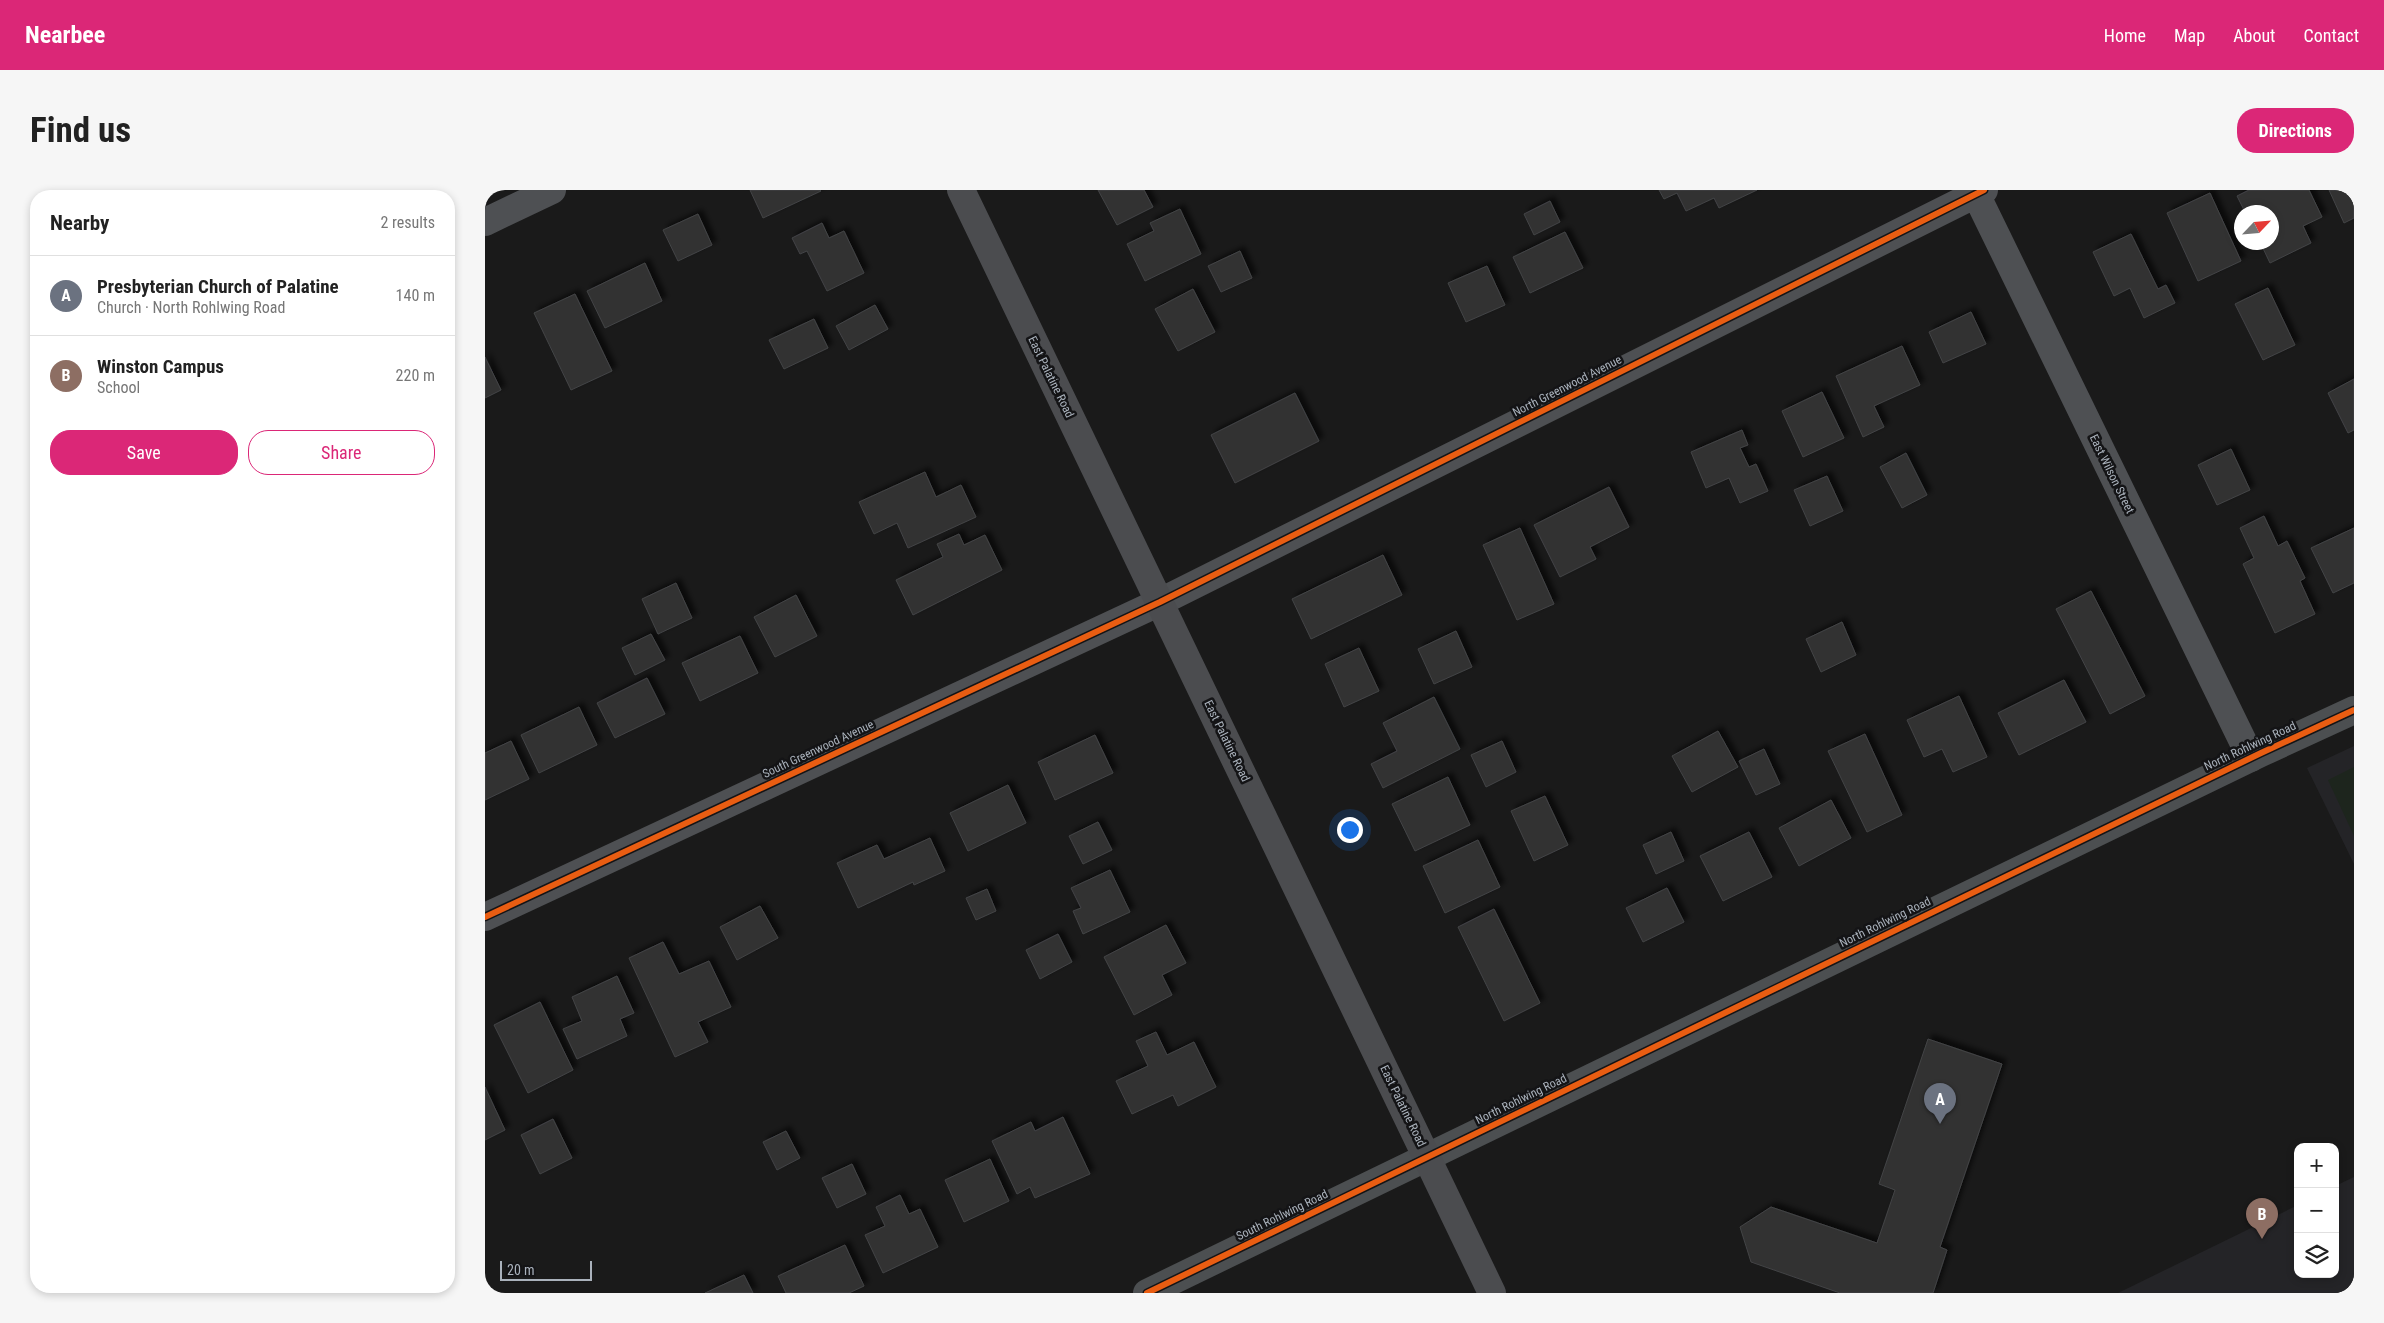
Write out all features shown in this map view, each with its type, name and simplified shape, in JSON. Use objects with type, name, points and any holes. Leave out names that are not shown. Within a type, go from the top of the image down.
[{"type":"main road","name":"East Palatine Road","points":[[961,190],[1492,1293]]},
{"type":"street","points":[[485,222],[553,190]]},
{"type":"street","name":"North Greenwood Avenue","points":[[1160,602],[1978,191]]},
{"type":"street","name":"East Wilson Street","points":[[1978,191],[2251,758]]},
{"type":"street","name":"South Greenwood Avenue","points":[[485,917],[1160,602]]},
{"type":"street","name":"North Rohlwing Road","points":[[1427,1157],[2251,758],[2354,710]]},
{"type":"street","name":"South Rohlwing Road","points":[[1147,1293],[1427,1157]]},
{"type":"shaded area","points":[[2354,746],[2354,864],[2307,768]]},
{"type":"shaded area","points":[[2354,767],[2354,836],[2328,780]]},
{"type":"shaded area","points":[[2354,1177],[2354,1293],[2118,1293],[2294,1207],[2294,1278],[2339,1278],[2339,1184]]},
{"type":"building","points":[[750,190],[820,190],[821,191],[763,218]]},
{"type":"building","points":[[1098,190],[1144,190],[1153,207],[1117,225]]},
{"type":"building","points":[[1659,190],[1757,190],[1719,208],[1714,198],[1686,211],[1677,193],[1664,199]]},
{"type":"building","points":[[2249,190],[2309,190],[2322,217],[2303,226],[2311,243],[2270,263],[2264,250],[2279,250],[2279,205],[2242,205],[2237,196]]},
{"type":"building","points":[[2329,190],[2354,190],[2354,218],[2344,223]]},
{"type":"building","points":[[2210,193],[2234,246],[2234,250],[2236,250],[2241,261],[2198,281],[2167,213]]},
{"type":"building","points":[[1550,201],[1560,222],[1534,235],[1524,214]]},
{"type":"building","points":[[1180,209],[1201,254],[1145,281],[1127,244],[1154,231],[1150,223]]},
{"type":"building","points":[[698,214],[712,245],[678,261],[663,230]]},
{"type":"building","points":[[822,223],[829,238],[844,231],[864,273],[827,291],[807,251],[800,254],[792,238]]},
{"type":"building","points":[[1565,232],[1583,268],[1530,293],[1513,257]]},
{"type":"building","points":[[2131,234],[2158,289],[2166,285],[2175,303],[2144,318],[2130,288],[2114,296],[2093,252]]},
{"type":"building","points":[[1240,251],[1252,278],[1221,292],[1208,266]]},
{"type":"building","points":[[645,263],[662,301],[605,328],[587,291]]},
{"type":"building","points":[[1487,266],[1505,305],[1466,322],[1448,283]]},
{"type":"building","points":[[2268,288],[2295,345],[2263,360],[2235,304]]},
{"type":"building","points":[[1193,289],[1215,332],[1178,351],[1155,309]]},
{"type":"building","points":[[575,294],[612,371],[571,390],[534,313]]},
{"type":"building","points":[[875,305],[888,329],[849,350],[836,326]]},
{"type":"building","points":[[1971,312],[1986,344],[1943,363],[1929,332]]},
{"type":"building","points":[[814,319],[828,348],[784,369],[769,340]]},
{"type":"building","points":[[1902,346],[1920,385],[1874,406],[1884,427],[1863,437],[1836,376]]},
{"type":"building","points":[[485,357],[501,390],[485,398]]},
{"type":"building","points":[[2354,379],[2354,430],[2348,433],[2328,393]]},
{"type":"building","points":[[1822,392],[1844,438],[1803,457],[1782,411]]},
{"type":"building","points":[[1295,393],[1319,441],[1235,483],[1211,435]]},
{"type":"building","points":[[1742,430],[1748,445],[1740,448],[1749,467],[1756,464],[1768,491],[1740,503],[1729,478],[1706,488],[1691,452]]},
{"type":"building","points":[[2231,449],[2250,490],[2217,505],[2198,465]]},
{"type":"building","points":[[1906,453],[1927,495],[1902,508],[1880,467]]},
{"type":"building","points":[[925,472],[936,497],[961,485],[976,517],[908,548],[897,523],[874,534],[859,502]]},
{"type":"building","points":[[1827,476],[1843,511],[1810,526],[1794,490]]},
{"type":"building","points":[[1609,487],[1629,527],[1590,547],[1596,559],[1560,577],[1534,525]]},
{"type":"building","points":[[2264,516],[2278,546],[2287,541],[2305,578],[2300,581],[2315,614],[2275,633],[2243,564],[2254,558],[2240,528]]},
{"type":"building","points":[[1520,528],[1554,604],[1517,620],[1483,545]]},
{"type":"building","points":[[2354,528],[2354,583],[2333,593],[2311,548]]},
{"type":"building","points":[[959,534],[964,545],[985,535],[1002,570],[913,615],[896,580],[943,557],[937,544]]},
{"type":"building","points":[[1383,555],[1402,595],[1311,639],[1292,599]]},
{"type":"building","points":[[676,583],[692,618],[658,634],[642,599]]},
{"type":"building","points":[[2091,591],[2145,696],[2110,714],[2056,609]]},
{"type":"building","points":[[796,595],[817,636],[775,657],[754,617]]},
{"type":"building","points":[[1842,622],[1856,655],[1821,672],[1806,639]]},
{"type":"building","points":[[1456,631],[1472,667],[1434,684],[1418,649]]},
{"type":"building","points":[[651,634],[665,660],[635,675],[622,648]]},
{"type":"building","points":[[740,636],[758,673],[700,701],[682,663]]},
{"type":"building","points":[[1359,648],[1379,691],[1344,707],[1325,664]]},
{"type":"building","points":[[647,678],[665,714],[615,738],[597,703]]},
{"type":"building","points":[[2064,680],[2086,722],[2019,755],[1998,713]]},
{"type":"building","points":[[1959,696],[1987,757],[1953,772],[1942,749],[1924,757],[1907,720]]},
{"type":"building","points":[[1434,697],[1460,749],[1383,788],[1371,764],[1397,751],[1383,723]]},
{"type":"building","points":[[579,707],[597,745],[539,773],[521,735]]},
{"type":"building","points":[[1718,731],[1738,767],[1692,792],[1672,756]]},
{"type":"building","points":[[1865,734],[1902,815],[1867,832],[1828,751]]},
{"type":"building","points":[[1095,735],[1113,773],[1055,800],[1038,762]]},
{"type":"building","points":[[511,741],[529,779],[485,800],[485,753]]},
{"type":"building","points":[[1502,741],[1516,772],[1486,787],[1471,755]]},
{"type":"building","points":[[1764,749],[1780,784],[1756,795],[1739,761]]},
{"type":"building","points":[[1448,777],[1470,825],[1415,851],[1392,804]]},
{"type":"building","points":[[1008,785],[1026,823],[968,851],[950,813]]},
{"type":"building","points":[[1545,796],[1568,845],[1534,861],[1511,811]]},
{"type":"building","points":[[1831,800],[1851,838],[1799,866],[1779,828]]},
{"type":"building","points":[[1098,822],[1112,850],[1083,864],[1069,836]]},
{"type":"building","points":[[1671,832],[1684,861],[1656,874],[1643,845]]},
{"type":"building","points":[[1749,832],[1772,877],[1723,901],[1700,856]]},
{"type":"building","points":[[930,838],[945,871],[914,885],[913,882],[858,908],[837,863],[877,845],[884,859]]},
{"type":"building","points":[[1478,840],[1500,887],[1445,913],[1423,866]]},
{"type":"building","points":[[1110,870],[1130,912],[1083,934],[1073,911],[1081,908],[1071,888]]},
{"type":"building","points":[[1667,888],[1684,922],[1643,942],[1626,908]]},
{"type":"building","points":[[987,889],[996,911],[976,920],[966,898]]},
{"type":"building","points":[[760,906],[778,938],[737,960],[720,927]]},
{"type":"building","points":[[1494,909],[1540,1003],[1504,1021],[1458,927]]},
{"type":"building","points":[[1166,925],[1186,963],[1162,975],[1172,995],[1134,1015],[1104,957]]},
{"type":"building","points":[[1058,934],[1072,962],[1040,979],[1026,950]]},
{"type":"building","points":[[663,942],[679,974],[709,961],[731,1007],[698,1022],[708,1042],[675,1057],[629,958]]},
{"type":"building","points":[[617,976],[634,1013],[620,1019],[627,1036],[577,1059],[563,1029],[582,1021],[572,997]]},
{"type":"building","points":[[540,1002],[573,1070],[528,1093],[494,1025]]},
{"type":"building","points":[[1156,1032],[1167,1055],[1194,1042],[1216,1087],[1178,1106],[1173,1095],[1132,1114],[1116,1081],[1148,1066],[1136,1041]]},
{"type":"building","points":[[1928,1039],[2002,1064],[1940,1247],[1947,1250],[1933,1293],[1840,1293],[1751,1262],[1740,1227],[1771,1207],[1877,1243],[1895,1190],[1879,1184]]},
{"type":"building","points":[[485,1087],[505,1130],[485,1140]]},
{"type":"building","points":[[1063,1117],[1090,1174],[1035,1198],[1030,1187],[1017,1194],[992,1141],[1031,1122],[1035,1131]]},
{"type":"building","points":[[553,1119],[572,1158],[540,1174],[521,1135]]},
{"type":"building","points":[[786,1131],[800,1158],[777,1170],[763,1142]]},
{"type":"building","points":[[990,1159],[1009,1201],[964,1222],[945,1180]]},
{"type":"building","points":[[852,1164],[866,1194],[837,1208],[822,1178]]},
{"type":"building","points":[[900,1195],[909,1214],[920,1209],[938,1247],[883,1273],[865,1235],[885,1226],[876,1207]]},
{"type":"building","points":[[845,1245],[864,1286],[849,1293],[786,1293],[778,1276]]},
{"type":"building","points":[[744,1275],[753,1293],[705,1293]]},
{"type":"cycle path","points":[[485,917],[1160,602],[1984,190]]},
{"type":"cycle path","points":[[1147,1293],[2261,753],[2354,710]]},
{"type":"place","name":"Presbyterian Church of Palatine","points":[[1940,1124]]},
{"type":"place","name":"Winston Campus","points":[[2262,1239]]}]
